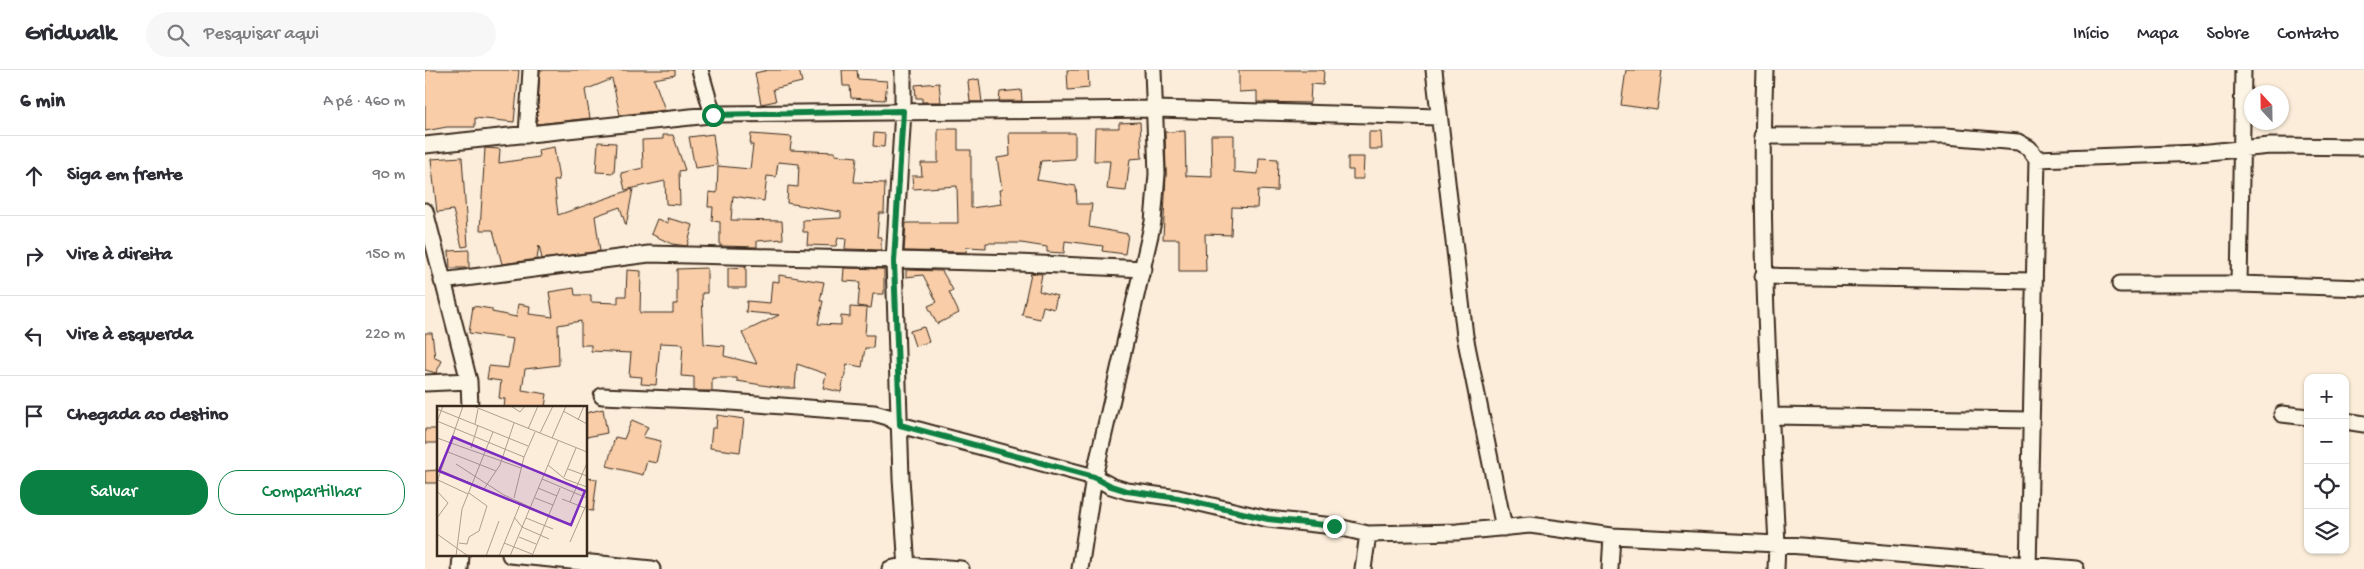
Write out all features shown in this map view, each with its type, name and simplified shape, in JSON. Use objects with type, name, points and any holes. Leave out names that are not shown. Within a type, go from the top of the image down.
[{"type":"street","points":[[527,135],[531,70]]},
{"type":"street","points":[[700,70],[713,115]]},
{"type":"street","points":[[903,70],[903,111],[894,262],[907,567]]},
{"type":"street","points":[[1080,569],[1094,477],[1144,270],[1153,222],[1156,194],[1156,109],[1153,70]]},
{"type":"street","points":[[1434,70],[1465,336],[1504,528]]},
{"type":"street","points":[[1765,70],[1762,136],[1763,276],[1777,544],[1775,569]]},
{"type":"street","points":[[2239,284],[2243,70]]},
{"type":"street","points":[[425,145],[713,115],[1156,109],[1439,117]]},
{"type":"street","points":[[1762,136],[1945,136],[2019,142],[2029,148],[2037,158],[2028,568]]},
{"type":"street","points":[[2037,158],[2189,154],[2242,148],[2297,145],[2364,147]]},
{"type":"street","points":[[425,211],[469,381],[470,406]]},
{"type":"street","points":[[442,281],[649,254],[894,262],[1018,263],[1144,270]]},
{"type":"street","points":[[1763,276],[2035,281]]},
{"type":"street","points":[[2120,284],[2239,284],[2364,288]]},
{"type":"street","points":[[425,383],[469,381]]},
{"type":"street","points":[[602,396],[718,401],[874,413],[888,417],[900,425],[1094,477],[1111,486],[1127,491],[1178,498],[1268,519],[1334,526],[1368,534],[1504,528],[1530,525],[1613,536],[1777,544],[2028,568],[2076,569]]},
{"type":"street","points":[[2282,414],[2304,417]]},
{"type":"street","points":[[1771,416],[2031,420]]},
{"type":"street","points":[[2349,422],[2364,424]]},
{"type":"street","points":[[1363,569],[1368,534]]},
{"type":"street","points":[[1610,569],[1613,536]]},
{"type":"street","points":[[460,569],[461,556]]},
{"type":"street","points":[[520,556],[652,569]]},
{"type":"street","points":[[891,569],[907,567],[961,569]]},
{"type":"building","points":[[425,70],[519,70],[514,122],[475,118],[475,127],[447,127],[425,131]]},
{"type":"building","points":[[540,70],[675,70],[675,75],[654,79],[665,110],[620,115],[612,79],[585,90],[590,118],[537,124]]},
{"type":"building","points":[[768,70],[799,70],[802,82],[773,89],[776,101],[761,104],[755,73]]},
{"type":"building","points":[[842,70],[857,70],[858,79],[887,81],[885,100],[851,98],[850,86],[843,86]]},
{"type":"building","points":[[1067,70],[1088,70],[1089,88],[1068,90]]},
{"type":"building","points":[[1239,70],[1324,70],[1323,85],[1311,84],[1310,103],[1257,102],[1257,91],[1239,92]]},
{"type":"building","points":[[1626,70],[1662,70],[1657,110],[1621,105]]},
{"type":"building","points":[[979,79],[982,102],[970,102],[968,81]]},
{"type":"building","points":[[939,83],[941,102],[922,102],[922,98],[916,98],[915,85]]},
{"type":"building","points":[[1021,90],[1022,101],[999,101],[1000,92]]},
{"type":"building","points":[[1140,122],[1142,158],[1130,159],[1126,191],[1107,189],[1110,161],[1094,161],[1095,128],[1119,128],[1119,123]]},
{"type":"building","points":[[938,129],[958,129],[958,150],[971,150],[971,208],[1001,204],[999,190],[1002,190],[997,158],[1010,156],[1009,133],[1075,133],[1075,159],[1041,161],[1037,180],[1076,186],[1077,204],[1092,204],[1089,227],[1128,234],[1125,254],[1102,251],[1103,246],[1065,241],[1064,253],[1047,252],[1047,247],[1021,243],[986,243],[986,248],[967,247],[966,252],[904,251],[906,223],[958,223],[957,186],[913,189],[912,176],[922,176],[921,163],[938,163]]},
{"type":"building","points":[[1185,131],[1186,176],[1212,177],[1211,135],[1234,135],[1234,172],[1258,174],[1259,158],[1278,159],[1277,191],[1258,190],[1257,208],[1232,207],[1231,235],[1205,234],[1206,271],[1179,271],[1179,239],[1163,239],[1166,174],[1165,132]]},
{"type":"building","points":[[1369,132],[1381,132],[1382,149],[1369,149]]},
{"type":"building","points":[[874,133],[885,134],[884,147],[873,146]]},
{"type":"building","points":[[713,134],[717,165],[695,168],[689,137]]},
{"type":"building","points":[[751,134],[792,137],[790,150],[835,152],[835,155],[857,157],[854,182],[885,183],[884,213],[879,213],[877,237],[881,237],[881,250],[845,249],[846,239],[838,238],[836,246],[807,245],[808,232],[803,232],[803,220],[841,218],[841,212],[787,203],[788,186],[798,187],[799,164],[778,162],[776,177],[767,176],[764,201],[733,196],[731,220],[782,221],[783,239],[757,241],[757,247],[720,246],[720,222],[712,221],[713,207],[708,207],[709,192],[717,193],[718,166],[750,169],[753,145],[750,145]]},
{"type":"building","points":[[663,135],[673,135],[685,170],[679,171],[680,205],[666,204],[665,181],[625,190],[621,173],[643,168],[642,140],[663,139]]},
{"type":"building","points":[[598,142],[616,143],[614,173],[596,172]]},
{"type":"building","points":[[554,147],[559,180],[554,181],[558,215],[633,189],[626,226],[620,207],[595,216],[600,251],[542,259],[539,245],[537,259],[502,264],[493,230],[480,230],[485,148],[500,149],[499,163],[539,157],[538,150]]},
{"type":"building","points":[[462,157],[468,246],[462,247],[453,210],[437,212],[431,159]]},
{"type":"building","points":[[1348,157],[1364,157],[1363,179],[1353,179],[1353,170],[1348,170]]},
{"type":"building","points":[[667,218],[693,225],[687,246],[672,244],[651,234],[657,219],[668,223]]},
{"type":"building","points":[[469,250],[469,268],[450,268],[449,251]]},
{"type":"building","points":[[746,267],[746,288],[728,288],[728,268]]},
{"type":"building","points":[[707,268],[707,293],[702,293],[704,344],[725,346],[724,356],[757,364],[742,333],[779,315],[746,312],[747,301],[770,303],[772,281],[779,282],[779,275],[824,282],[820,301],[823,301],[818,324],[841,325],[841,316],[850,317],[850,307],[867,308],[865,335],[874,335],[873,348],[865,348],[862,367],[847,364],[841,392],[823,388],[826,374],[797,364],[795,388],[781,388],[737,381],[737,378],[712,378],[712,391],[694,391],[694,377],[681,376],[683,344],[660,343],[656,385],[641,384],[642,377],[629,376],[631,353],[591,351],[591,345],[581,345],[581,321],[558,325],[559,365],[525,369],[522,390],[547,394],[545,406],[504,406],[505,399],[499,398],[501,381],[487,379],[489,366],[508,368],[513,339],[469,333],[473,306],[492,309],[492,312],[516,317],[518,304],[530,306],[529,314],[553,317],[549,292],[574,288],[575,295],[591,295],[591,302],[618,303],[618,296],[626,296],[627,270],[641,271],[640,313],[673,313],[673,304],[677,304],[677,269]]},
{"type":"building","points":[[844,268],[884,269],[884,294],[873,294],[871,308],[858,306],[860,282],[843,281]]},
{"type":"building","points":[[906,270],[942,271],[953,290],[949,292],[959,313],[937,324],[928,306],[937,302],[923,275],[906,277]]},
{"type":"building","points":[[1031,273],[1042,274],[1039,291],[1057,296],[1054,309],[1043,306],[1040,319],[1022,315]]},
{"type":"building","points":[[924,327],[929,342],[915,346],[910,331]]},
{"type":"building","points":[[425,333],[432,333],[435,358],[442,361],[436,373],[425,370]]},
{"type":"building","points":[[603,409],[607,433],[587,437],[587,413]]},
{"type":"building","points":[[717,415],[744,419],[740,452],[710,448],[712,428],[716,428]]},
{"type":"building","points":[[632,420],[648,427],[643,437],[661,441],[656,463],[647,461],[643,475],[607,466],[615,437],[624,439]]},
{"type":"building","points":[[425,429],[437,429],[437,443],[425,443]]},
{"type":"building","points":[[437,470],[437,483],[425,483],[425,471]]},
{"type":"building","points":[[587,478],[597,479],[593,511],[587,510]]},
{"type":"route","points":[[713,115],[903,111],[894,262],[900,425],[1094,477],[1111,486],[1127,491],[1178,498],[1268,519],[1334,526]]}]
